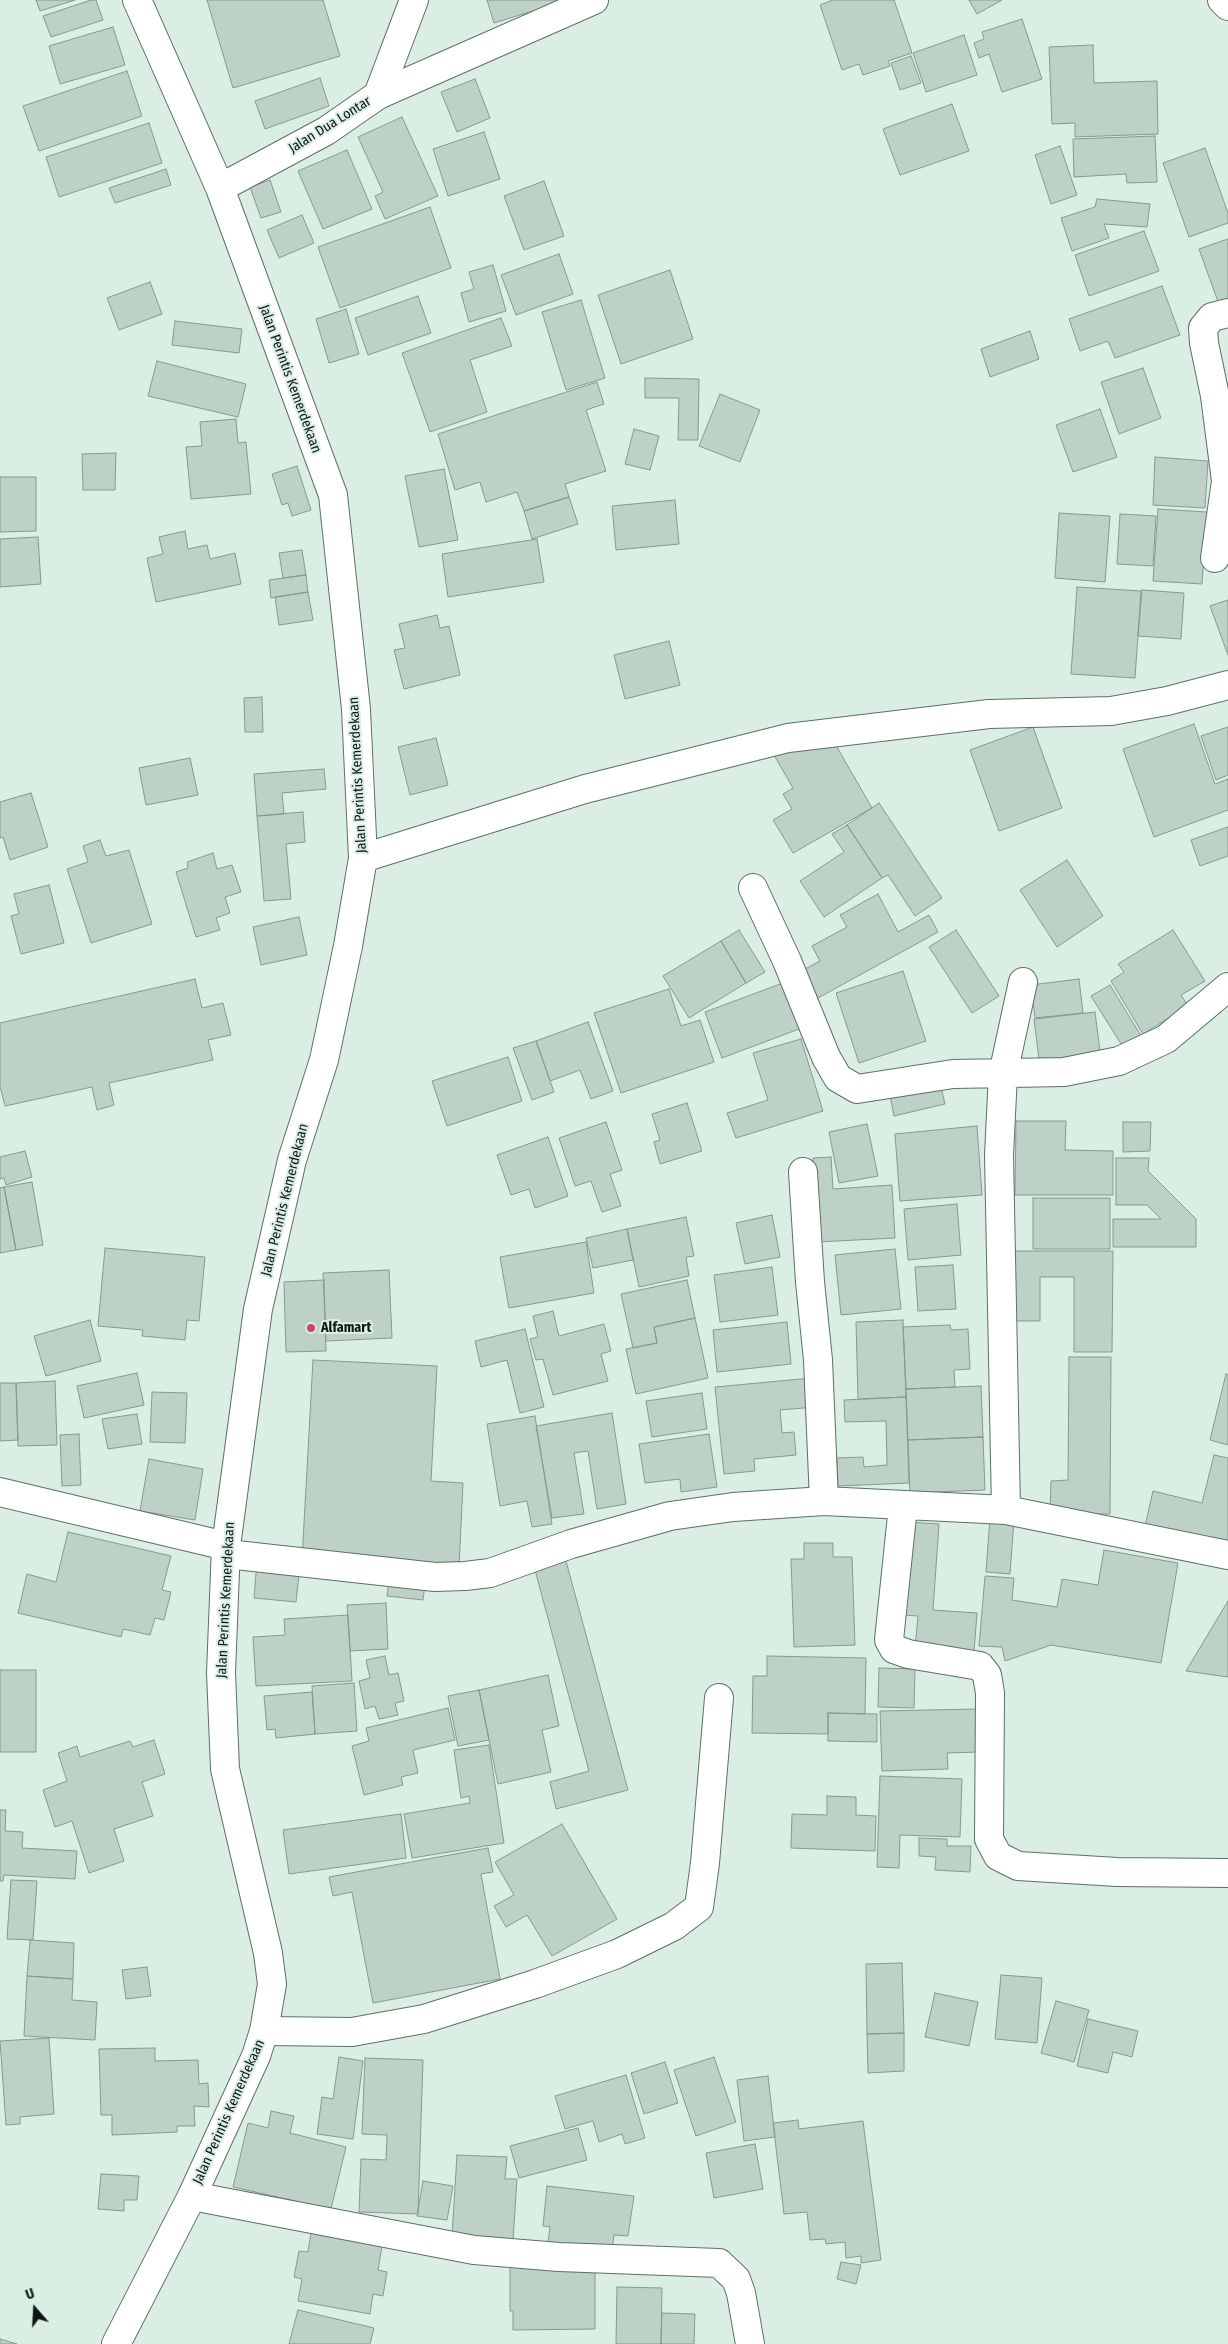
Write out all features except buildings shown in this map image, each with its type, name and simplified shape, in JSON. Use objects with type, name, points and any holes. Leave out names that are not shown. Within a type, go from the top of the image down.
[{"type":"street","name":"Jalan Perintis Kemerdekaan","points":[[116,2344],[192,2196],[256,2056],[264,2031],[272,1984],[268,1953],[225,1769],[221,1674],[226,1550],[258,1309],[292,1160],[324,1060],[348,946],[363,858],[356,709],[333,495],[220,188],[137,0]]},
{"type":"street","name":"Jalan Dua Lontar","points":[[220,188],[326,131],[378,95],[414,0]]},
{"type":"street","points":[[378,95],[594,0]]},
{"type":"street","points":[[1222,0],[1228,6]]},
{"type":"street","points":[[1215,558],[1226,481],[1203,328],[1212,318],[1228,313]]},
{"type":"street","points":[[363,858],[585,789],[788,738],[989,714],[1111,711],[1167,701],[1228,685]]},
{"type":"street","points":[[753,888],[787,961],[826,1057],[838,1078],[857,1088],[953,1074],[1064,1072],[1119,1061],[1166,1039],[1228,987]]},
{"type":"street","points":[[1006,1510],[999,1156],[1003,1074],[1023,982]]},
{"type":"street","points":[[803,1172],[810,1282],[818,1360],[824,1501]]},
{"type":"street","points":[[0,1492],[226,1550],[435,1577],[490,1573],[571,1544],[670,1516],[733,1507],[824,1501],[1006,1510],[1228,1555]]},
{"type":"street","points":[[903,1506],[889,1640],[894,1649],[908,1654],[980,1666],[987,1675],[990,1693],[989,1839],[998,1856],[1018,1866],[1117,1872],[1228,1872]]},
{"type":"street","points":[[264,2031],[352,2032],[424,2019],[535,1984],[617,1954],[674,1926],[699,1907],[705,1863],[720,1698]]},
{"type":"street","points":[[192,2196],[474,2250],[559,2257],[719,2262],[736,2279],[741,2294],[750,2344]]},
{"type":"place","name":"Alfamart","points":[[311,1328]]}]
